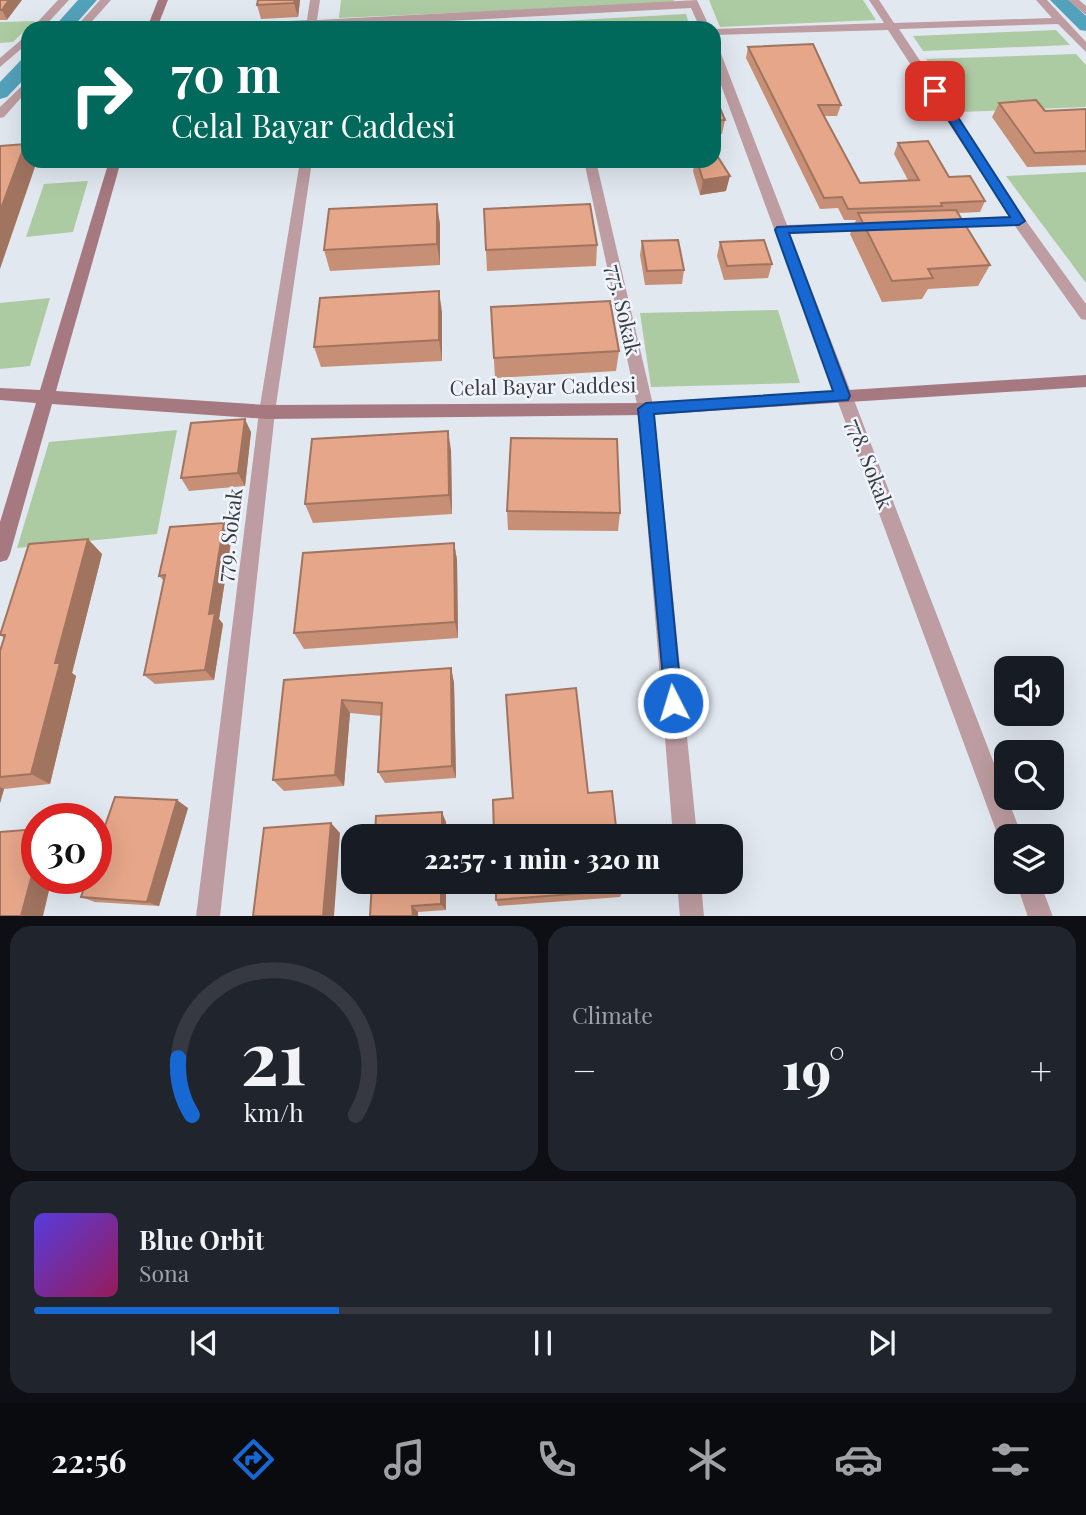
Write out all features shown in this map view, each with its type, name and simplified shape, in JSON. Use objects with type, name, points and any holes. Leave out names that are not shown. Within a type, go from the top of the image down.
[{"type":"street","points":[[44,21],[64,0]]},
{"type":"street","points":[[86,21],[106,0]]},
{"type":"street","points":[[155,21],[163,0]]},
{"type":"street","points":[[312,21],[316,0]]},
{"type":"street","points":[[874,0],[894,26],[1019,221],[1086,315]]},
{"type":"street","points":[[1041,0],[1086,49]]},
{"type":"street","points":[[1073,0],[1086,12]]},
{"type":"street","points":[[402,21],[693,3],[702,21]]},
{"type":"street","points":[[530,14],[534,21]]},
{"type":"street","points":[[721,32],[1062,21]]},
{"type":"street","points":[[0,64],[21,44]]},
{"type":"street","name":"778. Sokak","points":[[721,69],[1005,824]]},
{"type":"street","points":[[0,114],[21,91]]},
{"type":"street","points":[[0,554],[113,168]]},
{"type":"street","name":"779. Sokak","points":[[208,916],[267,412],[305,168]]},
{"type":"street","name":"775. Sokak","points":[[592,168],[646,409],[684,824]]},
{"type":"street","points":[[921,225],[1019,221]]},
{"type":"street","points":[[782,230],[893,226]]},
{"type":"street","name":"Celal Bayar Caddesi","points":[[0,394],[267,412],[646,409],[1086,381]]},
{"type":"street","points":[[690,894],[692,916]]},
{"type":"street","points":[[1033,894],[1041,916]]},
{"type":"green space","points":[[341,0],[675,0],[670,3],[339,18]]},
{"type":"green space","points":[[709,0],[863,0],[876,20],[721,27],[721,21],[718,21]]},
{"type":"green space","points":[[686,14],[688,21],[561,21]]},
{"type":"green space","points":[[21,21],[21,34],[13,42],[0,43],[0,22]]},
{"type":"green space","points":[[1056,30],[1070,45],[923,51],[913,36]]},
{"type":"green space","points":[[1076,54],[1086,65],[1086,107],[961,112],[926,59]]},
{"type":"green space","points":[[1086,172],[1086,283],[1006,176]]},
{"type":"green space","points":[[88,181],[73,232],[26,237],[44,184]]},
{"type":"green space","points":[[50,298],[30,366],[0,369],[0,303]]},
{"type":"green space","points":[[778,310],[800,383],[651,387],[640,313]]},
{"type":"green space","points":[[177,430],[157,534],[17,548],[49,442]]},
{"type":"building","points":[[0,0],[9,0],[2,10],[0,10]]},
{"type":"building","points":[[258,0],[295,0],[294,3],[257,5]]},
{"type":"building","points":[[813,44],[841,105],[818,105],[860,183],[919,180],[898,143],[928,141],[949,177],[970,176],[985,201],[941,203],[942,206],[848,209],[842,197],[824,198],[748,47]]},
{"type":"building","points":[[1036,100],[1045,111],[1086,109],[1086,151],[1035,153],[999,103]]},
{"type":"building","points":[[21,144],[21,155],[0,211],[0,146]]},
{"type":"building","points":[[721,162],[730,176],[703,180],[699,168],[721,168]]},
{"type":"building","points":[[437,204],[437,244],[324,250],[329,209]]},
{"type":"building","points":[[590,204],[597,245],[486,250],[484,209]]},
{"type":"building","points":[[956,210],[990,265],[928,269],[933,278],[892,281],[858,213]]},
{"type":"building","points":[[678,240],[684,270],[647,271],[642,241]]},
{"type":"building","points":[[764,240],[772,264],[727,266],[720,242]]},
{"type":"building","points":[[439,291],[439,340],[314,347],[320,298]]},
{"type":"building","points":[[610,301],[619,351],[494,358],[491,307]]},
{"type":"building","points":[[245,419],[238,473],[181,478],[191,423]]},
{"type":"building","points":[[448,431],[449,495],[305,504],[312,439]]},
{"type":"building","points":[[511,438],[617,439],[620,513],[507,511]]},
{"type":"building","points":[[224,523],[209,614],[215,613],[205,670],[144,675],[165,575],[159,576],[170,527]]},
{"type":"building","points":[[88,539],[55,663],[60,663],[31,774],[0,777],[0,651],[5,635],[0,635],[29,544]]},
{"type":"building","points":[[454,543],[455,622],[294,633],[303,553]]},
{"type":"building","points":[[451,668],[452,766],[378,772],[382,703],[342,700],[335,775],[273,780],[284,680]]},
{"type":"building","points":[[576,688],[588,793],[612,791],[616,824],[494,824],[493,800],[513,798],[506,695]]},
{"type":"building","points":[[115,797],[177,800],[147,902],[81,897],[82,894],[112,894],[112,806]]},
{"type":"building","points":[[442,812],[442,824],[376,824],[376,816]]},
{"type":"building","points":[[331,823],[323,916],[253,916],[264,828]]},
{"type":"building","points":[[21,830],[21,894],[27,894],[21,916],[0,916],[0,832]]},
{"type":"building","points":[[371,894],[441,894],[441,904],[412,906],[413,916],[370,916]]},
{"type":"building","points":[[496,894],[572,894],[496,900]]},
{"type":"waterway","points":[[68,21],[88,0]]},
{"type":"waterway","points":[[1059,0],[1086,26]]},
{"type":"waterway","points":[[0,93],[21,71]]},
{"type":"route","points":[[673,703],[646,409],[843,396],[782,230],[1019,221],[935,91]]}]
